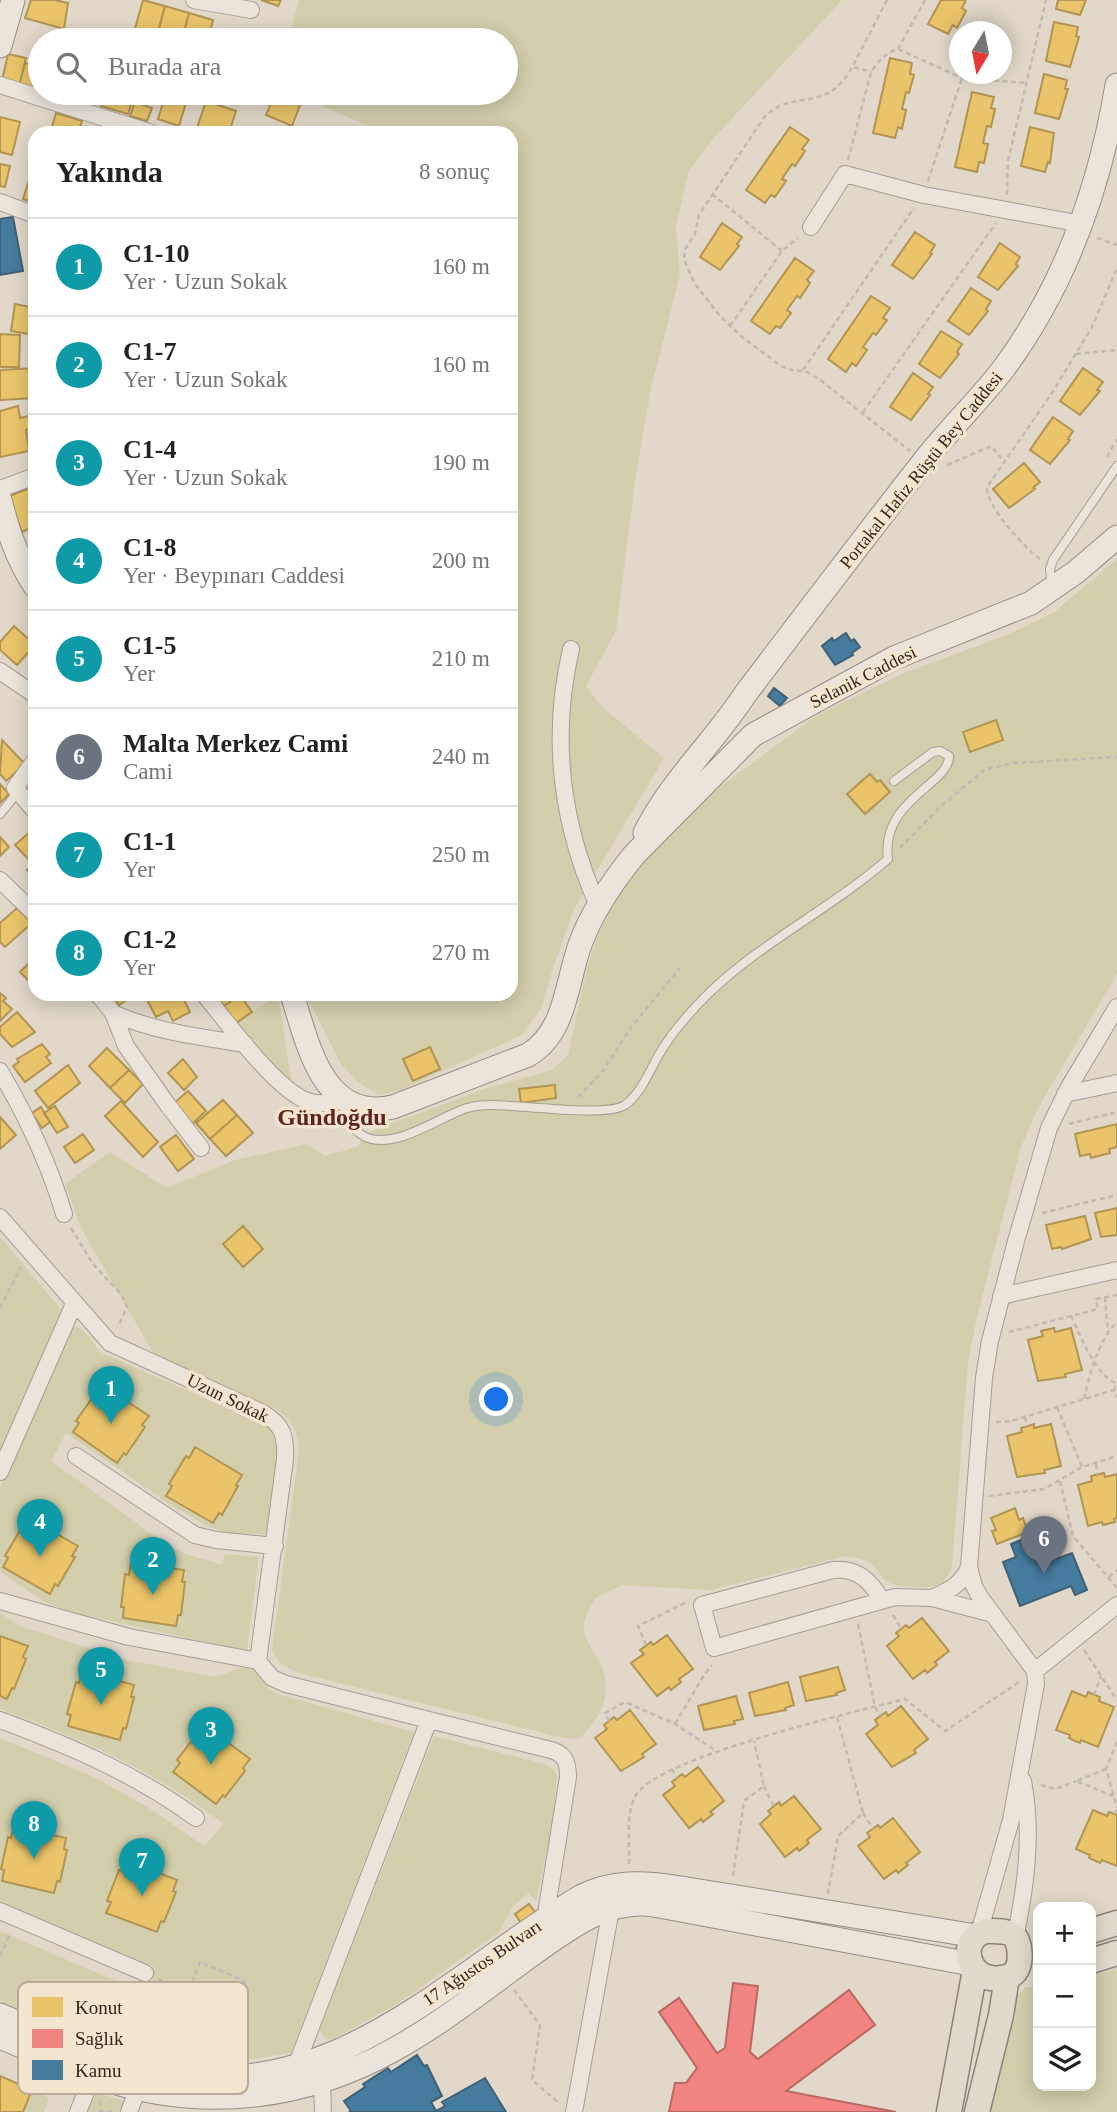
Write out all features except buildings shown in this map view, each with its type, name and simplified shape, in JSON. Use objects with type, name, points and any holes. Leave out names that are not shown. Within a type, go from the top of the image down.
[{"type":"main road","points":[[0,46],[13,0]]},
{"type":"main road","name":"Portakal Hafız Rüştü Bey Caddesi","points":[[634,855],[663,799],[729,720],[746,693],[923,462],[985,391],[1021,344],[1056,285],[1082,224],[1102,158],[1117,85]]},
{"type":"main road","points":[[0,500],[12,542],[28,573]]},
{"type":"main road","name":"Selanik Caddesi","points":[[634,855],[753,735],[894,658],[1009,612],[1052,590],[1117,537]]},
{"type":"main road","points":[[294,1001],[303,1031],[321,1073],[346,1102],[378,1111],[538,1049],[552,1034],[558,1021],[581,941],[598,906],[634,855]]},
{"type":"main road","name":"17 Ağustos Bulvarı","points":[[175,2094],[231,2098],[282,2092],[362,2066],[398,2048],[568,1929],[595,1907],[603,1887],[628,1883],[665,1886],[977,1934]]},
{"type":"main road","name":"17 Ağustos Bulvarı","points":[[248,2073],[320,2060],[367,2039],[545,1920],[595,1907],[654,1905],[973,1967]]},
{"type":"main road","points":[[1096,1929],[1117,1923]]},
{"type":"main road","points":[[949,2112],[973,1967],[970,1947],[977,1934],[986,1931],[1004,1932],[1023,1940],[1019,1958],[1020,1974],[1001,2015],[977,2112]]},
{"type":"main road","points":[[1096,1959],[1117,1953]]},
{"type":"main road","points":[[973,1967],[989,1978],[1020,1974]]},
{"type":"main road","name":"17 Ağustos Bulvarı","points":[[0,2015],[18,2022]]},
{"type":"main road","name":"17 Ağustos Bulvarı","points":[[0,2037],[18,2044]]},
{"type":"street","points":[[194,0],[251,10]]},
{"type":"street","points":[[0,85],[28,94]]},
{"type":"street","points":[[63,105],[130,126]]},
{"type":"street","points":[[811,227],[845,174],[924,194],[1082,224]]},
{"type":"street","points":[[0,202],[28,212]]},
{"type":"street","points":[[0,489],[28,479]]},
{"type":"street","points":[[571,649],[562,698],[561,721],[567,813],[579,858],[598,906]]},
{"type":"street","points":[[0,671],[28,690]]},
{"type":"street","points":[[28,770],[15,788],[28,803]]},
{"type":"street","points":[[0,880],[28,907]]},
{"type":"street","points":[[104,1001],[113,1013],[126,1046],[166,1104],[201,1148]]},
{"type":"street","points":[[210,1001],[245,1044],[296,1096],[321,1104],[346,1102]]},
{"type":"street","points":[[977,1934],[1011,1820],[1036,1696],[1035,1671],[974,1586],[969,1567],[984,1378],[1001,1296],[1049,1128],[1065,1094],[1117,1007]]},
{"type":"street","points":[[113,1013],[146,1026],[245,1044]]},
{"type":"street","points":[[0,1071],[38,1142],[53,1177],[64,1214]]},
{"type":"street","points":[[1065,1094],[1117,1083]]},
{"type":"street","name":"Uzun Sokak","points":[[0,1217],[106,1339],[263,1413],[281,1426],[286,1443],[285,1459],[258,1661]]},
{"type":"street","points":[[1001,1296],[1117,1270]]},
{"type":"street","points":[[0,1472],[74,1304]]},
{"type":"street","points":[[76,1456],[195,1535],[275,1546]]},
{"type":"street","points":[[932,1598],[957,1586],[969,1567]]},
{"type":"street","points":[[881,1600],[866,1579],[846,1569],[833,1570],[702,1605],[714,1648],[895,1597],[932,1598],[993,1614]]},
{"type":"street","points":[[0,1601],[130,1637],[258,1661],[278,1682],[558,1752],[565,1759],[568,1777],[545,1920]]},
{"type":"street","points":[[1035,1671],[1117,1605]]},
{"type":"street","points":[[0,1720],[115,1767],[147,1784],[196,1818]]},
{"type":"street","points":[[296,2066],[429,1720]]},
{"type":"street","points":[[1021,1774],[1029,1822],[1021,1900],[1023,1940]]},
{"type":"street","points":[[567,2108],[595,1907]]},
{"type":"street","points":[[0,1910],[145,1973]]},
{"type":"street","points":[[322,2081],[323,2112]]},
{"type":"street","points":[[78,2112],[85,2094]]},
{"type":"street","points":[[129,2112],[136,2094]]},
{"type":"lane","points":[[1052,590],[1050,569],[1053,560],[1117,466]]},
{"type":"lane","points":[[346,1102],[350,1123],[360,1135],[371,1140],[402,1137],[469,1107],[501,1105],[609,1110],[627,1104],[675,1031],[707,996],[888,859],[887,841],[893,823],[915,795],[947,767],[950,756],[940,751],[933,752],[894,781]]},
{"type":"lane","points":[[0,814],[18,792]]},
{"type":"path","points":[[887,0],[841,84],[823,95],[797,99],[771,110],[699,215],[695,234],[685,249],[684,260],[695,284],[730,326],[781,366],[803,370],[819,379],[934,470],[991,446],[1004,461]]},
{"type":"path","points":[[845,174],[871,72],[886,55],[898,49],[925,0]]},
{"type":"path","points":[[862,414],[1006,210],[1008,161],[1046,0]]},
{"type":"path","points":[[898,49],[949,72]]},
{"type":"path","points":[[852,66],[871,72]]},
{"type":"path","points":[[1012,82],[1027,83]]},
{"type":"path","points":[[803,370],[924,194],[960,84]]},
{"type":"path","points":[[712,194],[782,251]]},
{"type":"path","points":[[730,326],[782,251],[811,227]]},
{"type":"path","points":[[1045,552],[1040,560],[994,509],[987,495],[987,487],[1076,354],[1092,327],[1117,268]]},
{"type":"path","points":[[1076,354],[1117,350]]},
{"type":"path","points":[[1106,461],[1117,439]]},
{"type":"path","points":[[888,859],[940,807],[984,770],[1013,763],[1117,757]]},
{"type":"path","points":[[564,1108],[583,1093],[603,1071],[632,1026],[680,968]]},
{"type":"path","points":[[1049,1128],[1117,1112]]},
{"type":"path","points":[[1022,1217],[1117,1195]]},
{"type":"path","points":[[64,1214],[93,1264],[121,1294],[127,1307],[117,1327],[106,1339]]},
{"type":"path","points":[[0,1308],[24,1263]]},
{"type":"path","points":[[991,1336],[1098,1309],[1096,1299],[1117,1295]]},
{"type":"path","points":[[1105,1297],[1108,1335]]},
{"type":"path","points":[[1071,1316],[1095,1362],[1109,1381],[1116,1383],[1114,1390],[1117,1397]]},
{"type":"path","points":[[1046,1322],[1048,1330]]},
{"type":"path","points":[[1084,1399],[1095,1362],[1117,1322]]},
{"type":"path","points":[[980,1420],[1004,1422],[1114,1390]]},
{"type":"path","points":[[1057,1407],[1082,1467]]},
{"type":"path","points":[[1025,1417],[1027,1426]]},
{"type":"path","points":[[975,1498],[1044,1489],[1082,1467],[1117,1456]]},
{"type":"path","points":[[1095,1463],[1097,1475]]},
{"type":"path","points":[[1060,1481],[1073,1536],[1117,1588]]},
{"type":"path","points":[[1108,1577],[1117,1570]]},
{"type":"path","points":[[646,1645],[638,1626],[691,1600],[702,1605]]},
{"type":"path","points":[[855,1607],[875,1707],[880,1716]]},
{"type":"path","points":[[1076,1638],[1117,1700]]},
{"type":"path","points":[[675,1724],[704,1675],[717,1660],[714,1648]]},
{"type":"path","points":[[628,1883],[634,1799],[643,1786],[672,1769],[754,1741],[905,1699],[945,1731],[1035,1671]]},
{"type":"path","points":[[1094,1695],[1101,1676]]},
{"type":"path","points":[[609,1721],[605,1713],[625,1702],[675,1724],[718,1752]]},
{"type":"path","points":[[837,1717],[863,1813],[873,1829]]},
{"type":"path","points":[[754,1741],[764,1786],[774,1807]]},
{"type":"path","points":[[1115,1814],[1117,1808],[1106,1769],[1117,1742]]},
{"type":"path","points":[[672,1769],[677,1778]]},
{"type":"path","points":[[1021,1774],[1042,1786],[1056,1790],[1106,1769]]},
{"type":"path","points":[[1076,1781],[1113,1796]]},
{"type":"path","points":[[729,1896],[744,1801],[764,1786]]},
{"type":"path","points":[[825,1912],[838,1836],[863,1813]]},
{"type":"path","points":[[0,1956],[16,1918]]},
{"type":"path","points":[[193,1982],[200,1962],[245,1982]]},
{"type":"path","points":[[145,1973],[166,1982]]},
{"type":"path","points":[[503,1975],[540,2025],[533,2080],[567,2108]]},
{"type":"path","points":[[99,2112],[119,2112]]},
{"type":"shaded area","points":[[299,0],[842,0],[712,140],[689,171],[676,225],[680,275],[651,388],[635,482],[616,631],[586,686],[602,707],[664,758],[574,909],[541,1009],[522,1035],[403,1089],[379,1095],[358,1082],[341,1064],[309,1001],[518,1001],[518,126],[369,126],[320,105],[518,105],[518,28],[291,28]]},
{"type":"shaded area","points":[[1117,559],[1117,974],[1038,1108],[1021,1147],[968,1362],[952,1567],[945,1580],[928,1587],[893,1584],[885,1580],[868,1562],[846,1556],[710,1590],[622,1585],[595,1598],[584,1624],[588,1642],[603,1670],[606,1690],[598,1716],[579,1739],[564,1738],[298,1673],[282,1664],[272,1649],[299,1451],[296,1431],[286,1417],[275,1409],[154,1354],[82,1230],[65,1184],[110,1152],[167,1188],[235,1160],[307,1144],[325,1156],[357,1147],[369,1132],[487,1088],[552,1070],[568,1055],[586,972],[598,935],[620,891],[660,841],[695,806],[817,715],[904,673],[1007,635],[1053,613]]},
{"type":"shaded area","points":[[269,1001],[279,1001],[292,1084],[257,1049],[236,1023]]},
{"type":"shaded area","points":[[0,1237],[65,1314],[0,1458]]},
{"type":"shaded area","points":[[74,1326],[86,1333],[100,1352],[272,1430],[278,1455],[267,1534],[229,1533],[207,1526],[174,1507],[66,1433],[51,1461],[163,1542],[183,1553],[222,1565],[225,1554],[259,1557],[247,1651],[70,1612],[45,1602],[0,1572],[0,1487]]},
{"type":"shaded area","points":[[0,1613],[20,1626],[122,1659],[215,1677],[243,1667],[255,1670],[268,1688],[277,1694],[414,1732],[291,2053],[248,2059],[248,1982],[147,1982],[154,1967],[0,1901],[0,1738],[92,1776],[149,1808],[204,1846],[224,1824],[144,1772],[60,1732],[0,1709]]},
{"type":"shaded area","points":[[434,1736],[546,1764],[555,1771],[557,1776],[553,1821],[536,1902],[529,1893],[513,1906],[499,1932],[397,2004],[333,2039],[325,2039],[320,2030],[321,2026]]},
{"type":"shaded area","points":[[0,1931],[119,1982],[18,1982],[18,2009],[0,2001]]},
{"type":"shaded area","points":[[1117,1969],[1117,2112],[991,2112],[1017,1995],[1026,1987],[1033,1987],[1033,2091],[1096,2091],[1096,1974]]},
{"type":"shaded area","points":[[30,2094],[40,2094],[49,2098],[44,2112],[23,2112]]},
{"type":"shaded area","points":[[92,2094],[128,2102],[124,2112],[85,2112]]},
{"type":"place","name":"C1-10","points":[[111,1424]]},
{"type":"place","name":"C1-8","points":[[40,1557]]},
{"type":"place","name":"Malta Merkez Cami","points":[[1044,1574]]},
{"type":"place","name":"C1-7","points":[[153,1595]]},
{"type":"place","name":"C1-5","points":[[101,1705]]},
{"type":"place","name":"C1-4","points":[[211,1765]]},
{"type":"place","name":"C1-2","points":[[34,1859]]},
{"type":"place","name":"C1-1","points":[[142,1896]]},
{"type":"district","name":"Gündoğdu","points":[[332,1117]]}]
